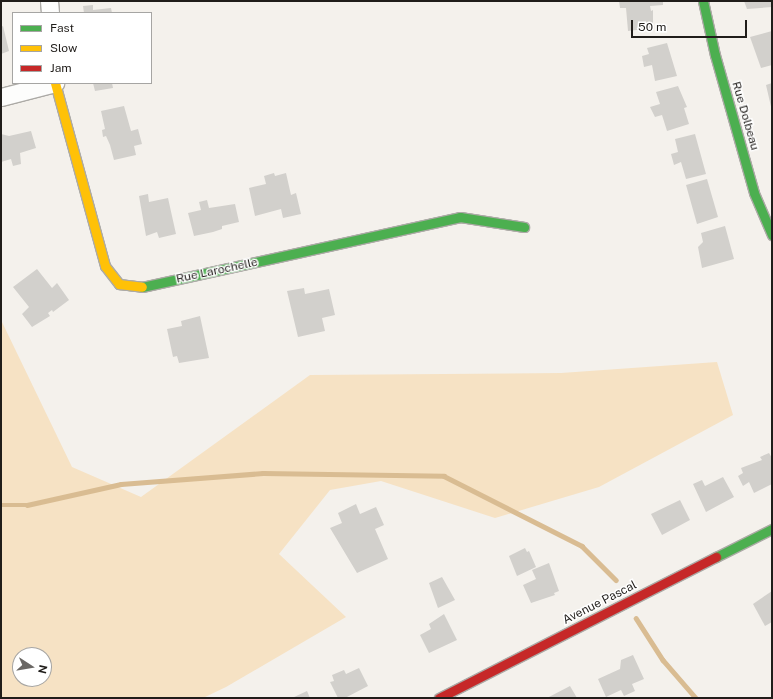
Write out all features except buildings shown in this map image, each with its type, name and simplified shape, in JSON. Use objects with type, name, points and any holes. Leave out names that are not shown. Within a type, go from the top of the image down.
[{"type":"street","points":[[49,1],[50,12]]},
{"type":"street","name":"Rue Dolbeau","points":[[703,1],[715,55],[754,193],[772,234]]},
{"type":"street","points":[[1,97],[51,84]]},
{"type":"street","name":"Rue Larochelle","points":[[55,84],[105,266],[112,279],[119,284],[141,287],[157,284],[460,218],[524,227]]},
{"type":"street","name":"Avenue Pascal","points":[[439,698],[772,529]]},
{"type":"shaded area","points":[[1,320],[72,467],[141,497],[310,375],[561,373],[717,362],[733,415],[599,487],[495,518],[381,481],[330,490],[279,554],[346,617],[226,687],[203,698],[1,698]]},
{"type":"waterway","points":[[1,505],[27,505],[121,484],[263,473],[444,476],[582,546],[616,580]]},
{"type":"waterway","points":[[636,618],[663,660],[696,698]]},
{"type":"traffic: fast","points":[[703,1],[715,55],[754,193],[772,235]]},
{"type":"traffic: fast","points":[[142,287],[460,217],[524,227]]},
{"type":"traffic: fast","points":[[716,557],[772,529]]},
{"type":"traffic: slow","points":[[55,84],[105,266],[119,284],[142,287]]},
{"type":"traffic: jam","points":[[439,698],[716,557]]}]
